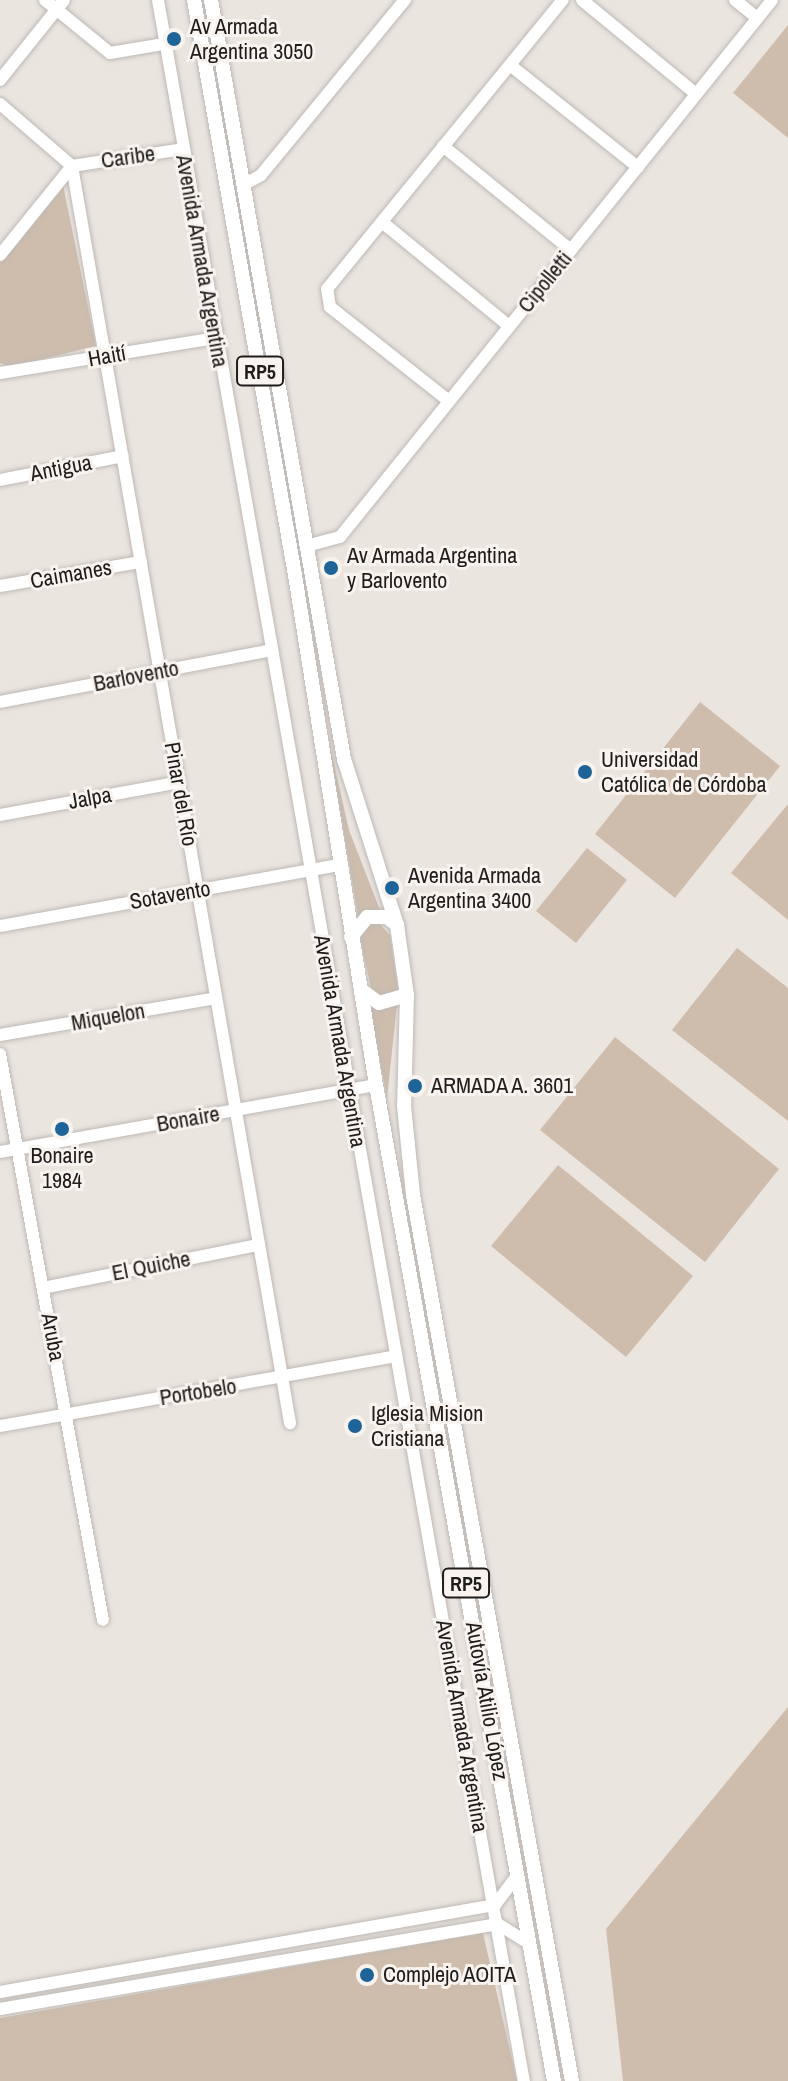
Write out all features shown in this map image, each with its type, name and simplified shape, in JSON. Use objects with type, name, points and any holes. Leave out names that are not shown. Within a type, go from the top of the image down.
[{"type":"main road","name":"Avenida Armada Argentina","points":[[194,0],[295,575],[376,1085]]},
{"type":"main road","name":"RP5","points":[[211,0],[353,799],[397,925],[407,995]]},
{"type":"main road","points":[[351,937],[360,921],[372,915],[397,925]]},
{"type":"main road","points":[[359,986],[374,1002],[407,995]]},
{"type":"main road","name":"Autovía Atilio López","points":[[407,995],[404,1106],[413,1195],[572,2081]]},
{"type":"main road","name":"Autovía Atilio López","points":[[376,1085],[554,2081]]},
{"type":"street","points":[[45,0],[60,5],[105,51],[117,54],[164,44]]},
{"type":"street","name":"Avenida Armada Argentina","points":[[158,0],[215,338],[312,871],[347,1090],[524,2081]]},
{"type":"street","points":[[245,184],[269,165],[405,0]]},
{"type":"street","points":[[449,401],[324,299],[327,289],[563,0]]},
{"type":"street","points":[[582,0],[696,94]]},
{"type":"street","points":[[735,0],[757,18]]},
{"type":"street","name":"Cipolletti","points":[[306,546],[340,537],[772,0]]},
{"type":"street","points":[[0,80],[60,5]]},
{"type":"street","points":[[510,65],[638,167]]},
{"type":"street","points":[[0,104],[72,166],[0,255]]},
{"type":"street","points":[[443,146],[571,250]]},
{"type":"street","name":"Caribe","points":[[72,166],[183,149]]},
{"type":"street","name":"Pinar del Río","points":[[72,166],[290,1423]]},
{"type":"street","points":[[382,222],[509,326]]},
{"type":"street","name":"Haití","points":[[0,373],[215,338]]},
{"type":"street","name":"Antigua","points":[[0,480],[123,456]]},
{"type":"street","name":"Caimanes","points":[[0,586],[141,562]]},
{"type":"street","name":"Barlovento","points":[[0,702],[272,650]]},
{"type":"street","name":"Jalpa","points":[[0,815],[179,782]]},
{"type":"street","name":"Sotavento","points":[[0,926],[339,865]]},
{"type":"street","name":"Miquelon","points":[[0,1035],[216,998]]},
{"type":"street","name":"Aruba","points":[[0,1054],[69,1414],[103,1620]]},
{"type":"street","name":"Bonaire","points":[[0,1152],[376,1085]]},
{"type":"street","name":"El Quiche","points":[[43,1288],[259,1245]]},
{"type":"street","name":"Portobelo","points":[[0,1426],[396,1356]]},
{"type":"street","points":[[0,1992],[495,1905],[518,1875]]},
{"type":"street","points":[[0,2009],[498,1924],[513,1929],[530,1944]]},
{"type":"shaded area","points":[[788,25],[788,138],[733,93]]},
{"type":"shaded area","points":[[63,185],[96,346],[10,367],[0,363],[0,259]]},
{"type":"shaded area","points":[[700,702],[780,766],[675,898],[595,834]]},
{"type":"shaded area","points":[[328,738],[349,830],[380,910],[358,916]]},
{"type":"shaded area","points":[[788,804],[788,920],[731,873]]},
{"type":"shaded area","points":[[587,848],[627,880],[576,943],[536,911]]},
{"type":"shaded area","points":[[377,921],[390,935],[398,988],[393,997],[380,999],[372,992],[359,934],[364,924]]},
{"type":"shaded area","points":[[737,948],[788,988],[788,1121],[672,1030]]},
{"type":"shaded area","points":[[397,1005],[387,1098],[370,1008]]},
{"type":"shaded area","points":[[615,1037],[779,1169],[705,1262],[540,1130]]},
{"type":"shaded area","points":[[558,1165],[693,1276],[626,1357],[491,1246]]},
{"type":"shaded area","points":[[788,1707],[788,2081],[623,2081],[606,1929]]},
{"type":"shaded area","name":"Complejo AOITA","points":[[483,1933],[517,2081],[0,2081],[0,2018]]},
{"type":"place","name":"Av Armada Argentina 3050","points":[[174,39]]},
{"type":"place","name":"Av Armada Argentina y Barlovento","points":[[331,568]]},
{"type":"place","name":"Universidad Católica de Córdoba","points":[[585,772]]},
{"type":"place","name":"Avenida Armada Argentina 3400","points":[[392,888]]},
{"type":"place","name":"ARMADA A. 3601","points":[[415,1086]]},
{"type":"place","name":"Bonaire 1984","points":[[62,1129]]},
{"type":"place","name":"Iglesia Mision Cristiana","points":[[355,1426]]},
{"type":"place","name":"Complejo AOITA","points":[[367,1975]]}]
